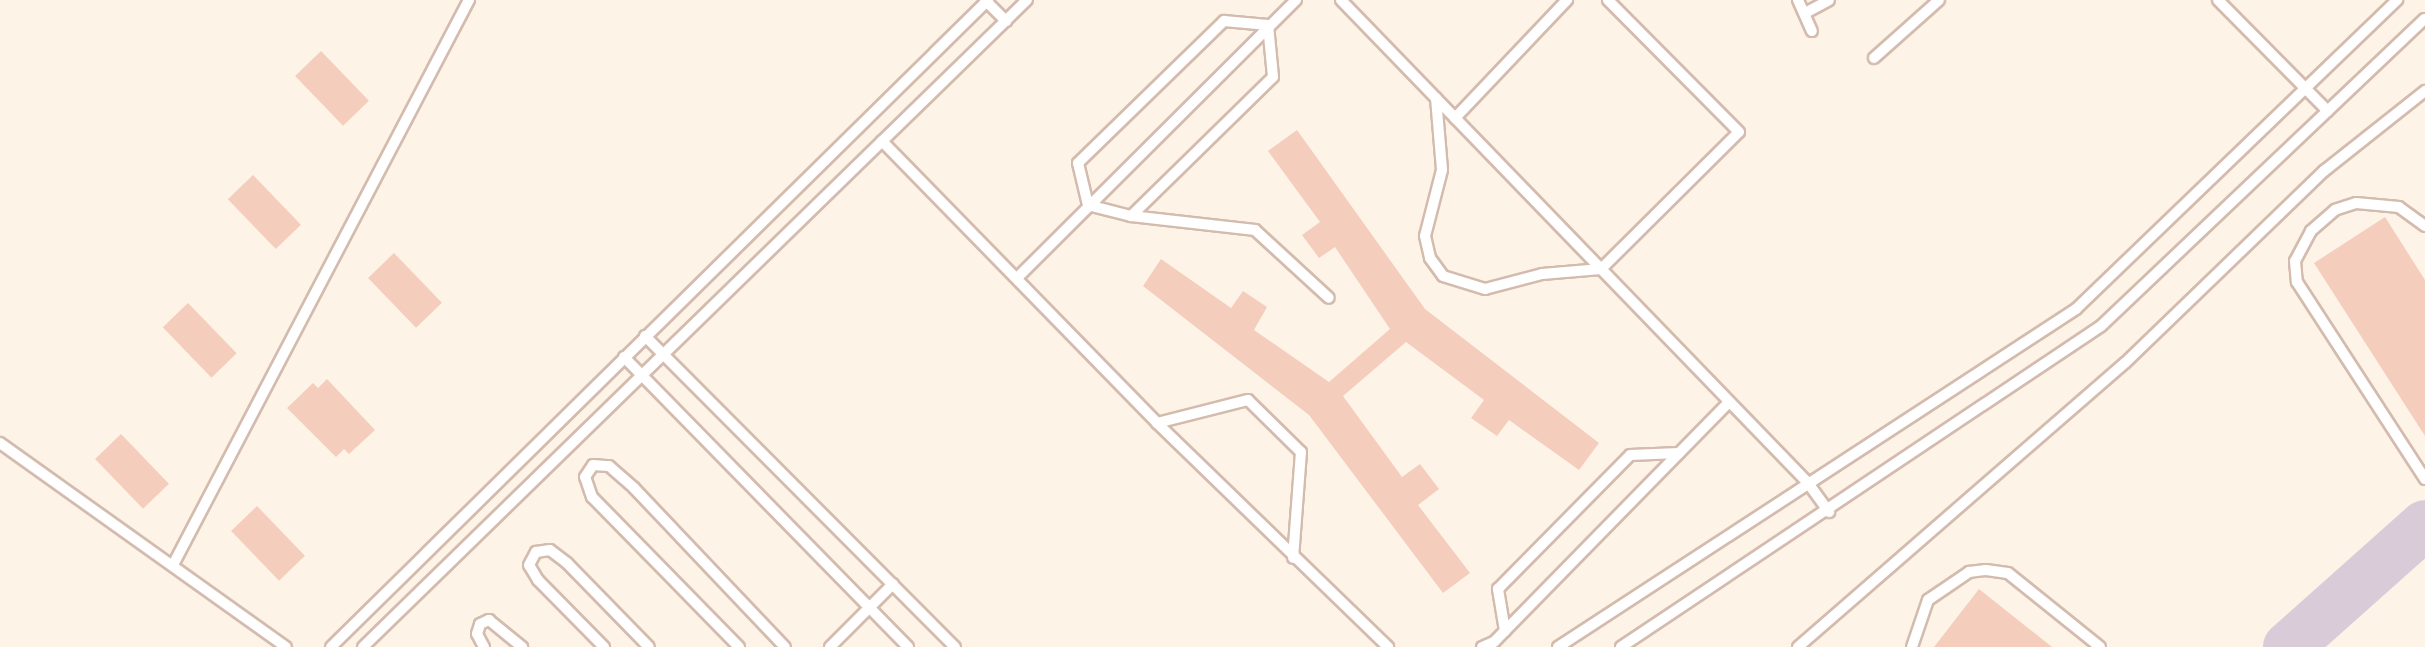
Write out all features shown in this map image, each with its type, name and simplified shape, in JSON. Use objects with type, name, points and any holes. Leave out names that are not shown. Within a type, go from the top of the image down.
[{"type":"lane","points":[[174,563],[469,0]]},
{"type":"lane","points":[[363,647],[1027,0]]},
{"type":"lane","points":[[1019,276],[1296,0]]},
{"type":"lane","points":[[1341,0],[1808,483],[1829,512]]},
{"type":"lane","points":[[1455,118],[1567,0]]},
{"type":"lane","points":[[1436,98],[1442,170],[1425,236],[1430,258],[1443,276],[1485,289],[1542,274],[1601,269],[1739,132],[1608,0]]},
{"type":"lane","points":[[1798,0],[1812,31]]},
{"type":"lane","points":[[1805,13],[1829,0]]},
{"type":"lane","points":[[1874,58],[1939,0]]},
{"type":"lane","points":[[2218,0],[2328,111]]},
{"type":"lane","points":[[1558,647],[2076,309],[2397,0]]},
{"type":"lane","points":[[331,647],[986,1],[1006,21]]},
{"type":"lane","points":[[1621,647],[1829,512],[2101,326],[2425,19]]},
{"type":"lane","points":[[1088,205],[1078,163],[1224,21],[1268,25]]},
{"type":"lane","points":[[1131,216],[1273,77],[1268,25]]},
{"type":"lane","points":[[1798,647],[2125,363],[2324,171],[2425,91]]},
{"type":"lane","points":[[882,141],[1019,276],[1157,423],[1388,647]]},
{"type":"lane","points":[[2425,226],[2399,207],[2356,203],[2335,210],[2311,231],[2295,261],[2297,282],[2425,479]]},
{"type":"lane","points":[[1088,205],[1131,216],[1255,230],[1329,298]]},
{"type":"lane","points":[[645,336],[955,647]]},
{"type":"lane","points":[[624,357],[908,647]]},
{"type":"lane","points":[[1157,423],[1248,400],[1301,452],[1293,558]]},
{"type":"lane","points":[[1482,647],[1505,631],[1729,402]]},
{"type":"lane","points":[[0,443],[174,563],[286,647]]},
{"type":"lane","points":[[1505,631],[1498,589],[1630,455],[1679,453]]},
{"type":"lane","points":[[739,647],[592,497],[585,477],[593,465],[609,466],[634,488],[785,647]]},
{"type":"lane","points":[[604,647],[538,580],[529,565],[536,552],[550,550],[567,563],[649,647]]},
{"type":"lane","points":[[1912,647],[1928,600],[1969,572],[1986,570],[2008,573],[2100,647]]},
{"type":"lane","points":[[830,647],[893,584]]},
{"type":"lane","points":[[484,647],[477,634],[480,624],[489,620],[522,647]]},
{"type":"building","points":[[321,51],[369,101],[343,126],[295,76]]},
{"type":"building","points":[[1297,130],[1425,309],[1599,443],[1579,470],[1509,420],[1497,436],[1471,418],[1484,400],[1406,342],[1343,396],[1402,477],[1420,464],[1439,489],[1418,505],[1470,573],[1443,593],[1309,415],[1143,286],[1161,259],[1231,308],[1243,291],[1267,307],[1254,330],[1329,382],[1390,329],[1335,247],[1319,258],[1302,235],[1320,222],[1268,151]]},
{"type":"building","points":[[253,175],[301,225],[276,249],[228,199]]},
{"type":"building","points":[[2385,217],[2425,280],[2425,436],[2314,263]]},
{"type":"building","points":[[394,253],[442,303],[416,328],[368,278]]},
{"type":"building","points":[[188,303],[237,353],[211,378],[163,327]]},
{"type":"building","points":[[327,379],[375,430],[349,454],[344,449],[336,457],[287,408],[313,383],[318,388]]},
{"type":"building","points":[[121,434],[169,484],[143,509],[95,459]]},
{"type":"building","points":[[257,506],[305,556],[279,581],[231,531]]},
{"type":"building","points":[[1979,589],[2052,647],[1934,647]]},
{"type":"taxiway","points":[[2288,647],[2425,525]]}]
